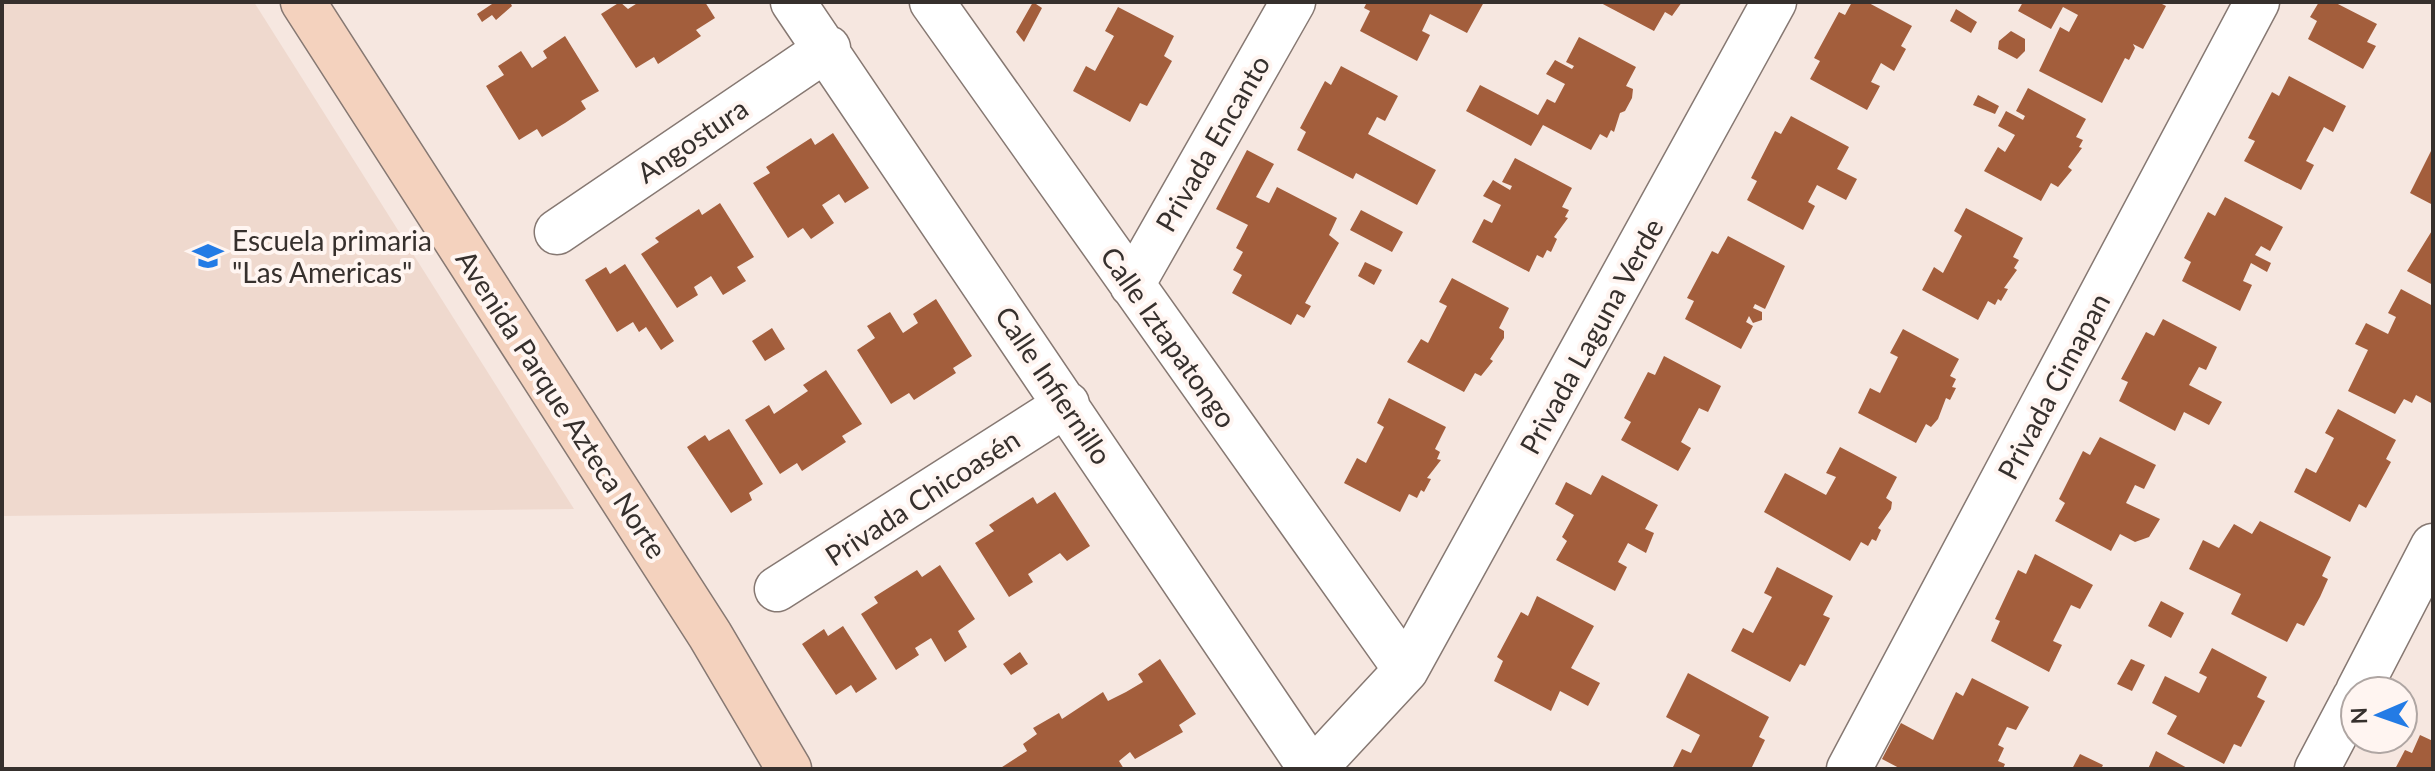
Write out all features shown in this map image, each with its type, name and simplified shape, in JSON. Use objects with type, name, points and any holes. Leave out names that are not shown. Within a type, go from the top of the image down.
[{"type":"street","name":"Avenida Parque Azteca Norte","points":[[303,2],[710,635],[789,769]]},
{"type":"street","name":"Calle Infiernillo","points":[[793,2],[828,48],[1313,769]]},
{"type":"street","name":"Calle Iztapatongo","points":[[932,2],[1406,670]]},
{"type":"street","name":"Privada Encanto","points":[[1132,285],[1293,2]]},
{"type":"street","name":"Privada Laguna Verde","points":[[1313,769],[1406,670],[1774,2]]},
{"type":"street","name":"Privada Cimapan","points":[[1849,769],[2257,2]]},
{"type":"street","name":"Angostura","points":[[557,232],[828,48]]},
{"type":"street","name":"Privada Chicoasén","points":[[777,589],[1067,404]]},
{"type":"street","points":[[2366,675],[2433,546]]},
{"type":"street","points":[[2317,769],[2339,727]]},
{"type":"shaded area","name":"Escuela primaria \"Las Americas\"","points":[[2,2],[254,2],[574,509],[2,516]]},
{"type":"building","points":[[495,2],[510,2],[512,6],[496,20],[492,15],[482,22],[477,14]]},
{"type":"building","points":[[620,2],[628,9],[639,2],[705,2],[715,18],[696,30],[701,36],[658,64],[654,57],[636,68],[601,14]]},
{"type":"building","points":[[1033,2],[1042,8],[1024,42],[1016,32]]},
{"type":"building","points":[[1367,2],[1484,2],[1467,33],[1430,14],[1422,31],[1430,35],[1417,61],[1360,31],[1370,11],[1364,8]]},
{"type":"building","points":[[1599,2],[1682,2],[1672,16],[1665,12],[1654,31]]},
{"type":"building","points":[[1852,2],[1867,2],[1912,26],[1901,46],[1906,49],[1894,71],[1881,63],[1871,82],[1880,86],[1867,110],[1810,79],[1820,61],[1814,58],[1839,12],[1845,15]]},
{"type":"building","points":[[2023,2],[2158,2],[2166,6],[2143,49],[2133,44],[2135,48],[2129,60],[2125,58],[2102,103],[2039,71],[2060,27],[2069,32],[2078,15],[2063,7],[2051,29],[2018,11]]},
{"type":"building","points":[[2319,2],[2334,2],[2377,24],[2367,42],[2376,46],[2363,69],[2308,39],[2317,21],[2310,17]]},
{"type":"building","points":[[1118,7],[1174,36],[1164,56],[1172,61],[1147,106],[1140,103],[1130,122],[1073,91],[1086,66],[1095,71],[1114,36],[1105,31]]},
{"type":"building","points":[[1956,9],[1977,22],[1971,33],[1950,21]]},
{"type":"building","points":[[2011,31],[2025,39],[2025,51],[2017,59],[1998,49],[1999,41]]},
{"type":"building","points":[[565,36],[599,91],[581,101],[586,109],[565,123],[542,137],[537,129],[519,140],[486,86],[504,75],[498,66],[521,51],[532,68],[547,58],[543,51]]},
{"type":"building","points":[[1579,37],[1636,67],[1626,86],[1633,89],[1632,98],[1625,111],[1620,113],[1614,132],[1611,130],[1607,138],[1600,134],[1591,150],[1543,125],[1531,146],[1466,111],[1480,85],[1538,115],[1547,99],[1555,103],[1565,84],[1546,74],[1555,60],[1572,69],[1574,66],[1566,62]]},
{"type":"building","points":[[1341,66],[1398,96],[1385,121],[1377,117],[1368,134],[1436,170],[1417,205],[1356,173],[1353,179],[1297,150],[1306,132],[1300,128],[1325,81],[1331,85]]},
{"type":"building","points":[[2289,76],[2346,106],[2333,132],[2324,127],[2306,161],[2314,165],[2301,190],[2244,161],[2255,141],[2248,138],[2272,92],[2279,96]]},
{"type":"building","points":[[2028,88],[2086,119],[2076,137],[2083,140],[2079,147],[2082,148],[2068,167],[2072,170],[2058,187],[2051,183],[2041,201],[1984,171],[1998,147],[2005,152],[2015,135],[1998,126],[2006,111],[2023,120],[2025,116],[2016,111]]},
{"type":"building","points":[[1978,95],[1999,106],[1995,114],[1973,105]]},
{"type":"building","points":[[1791,116],[1849,147],[1837,169],[1857,179],[1846,200],[1817,185],[1808,202],[1815,206],[1803,230],[1747,200],[1757,181],[1751,178],[1775,131],[1781,134]]},
{"type":"building","points":[[833,133],[869,188],[845,203],[839,194],[822,205],[834,223],[811,239],[803,228],[788,238],[753,183],[770,173],[766,167],[811,138],[815,145]]},
{"type":"building","points":[[2433,147],[2433,205],[2410,193]]},
{"type":"building","points":[[1247,150],[1274,164],[1256,197],[1269,203],[1277,187],[1337,218],[1329,235],[1339,243],[1305,303],[1311,306],[1304,318],[1297,314],[1291,325],[1232,293],[1242,275],[1233,270],[1243,252],[1236,248],[1248,225],[1216,209]]},
{"type":"building","points":[[1515,158],[1572,188],[1562,207],[1569,210],[1565,217],[1568,218],[1554,237],[1557,239],[1551,252],[1547,250],[1543,258],[1537,255],[1529,272],[1472,242],[1484,219],[1492,223],[1501,205],[1483,196],[1493,180],[1510,190],[1512,186],[1502,182]]},
{"type":"building","points":[[2225,197],[2283,227],[2270,251],[2261,246],[2255,255],[2271,263],[2267,272],[2251,263],[2243,281],[2252,285],[2240,311],[2182,281],[2191,262],[2184,258],[2208,212],[2215,216]]},
{"type":"building","points":[[720,203],[754,257],[737,267],[746,281],[723,295],[711,276],[694,287],[698,295],[677,308],[641,254],[659,242],[655,238],[699,209],[702,215]]},
{"type":"building","points":[[1966,208],[2023,238],[2013,257],[2019,260],[2014,268],[2017,270],[2004,288],[2008,289],[1995,305],[1988,301],[1978,320],[1922,290],[1934,267],[1943,273],[1962,236],[1954,231]]},
{"type":"building","points":[[1361,210],[1403,232],[1392,252],[1350,230]]},
{"type":"building","points":[[2433,229],[2433,285],[2407,271]]},
{"type":"building","points":[[1728,236],[1785,266],[1765,309],[1755,304],[1753,308],[1762,312],[1762,320],[1753,323],[1749,316],[1746,322],[1753,326],[1741,349],[1685,319],[1694,301],[1687,298],[1712,251],[1718,254]]},
{"type":"building","points":[[1365,262],[1382,270],[1374,285],[1358,276]]},
{"type":"building","points":[[625,264],[674,341],[661,350],[646,327],[639,332],[633,322],[617,332],[585,280],[606,267],[610,274]]},
{"type":"building","points":[[1452,278],[1509,308],[1499,328],[1504,331],[1504,338],[1490,359],[1493,361],[1481,376],[1475,373],[1464,392],[1407,362],[1421,339],[1428,343],[1447,306],[1439,302]]},
{"type":"building","points":[[2401,289],[2433,306],[2433,404],[2416,395],[2412,403],[2404,399],[2395,414],[2348,391],[2368,350],[2355,344],[2366,323],[2388,334],[2396,317],[2388,313]]},
{"type":"building","points":[[936,299],[972,356],[953,368],[956,373],[914,400],[909,393],[891,404],[857,350],[875,338],[867,326],[890,312],[903,333],[918,323],[913,314]]},
{"type":"building","points":[[2163,319],[2217,347],[2206,370],[2199,367],[2189,385],[2222,402],[2209,425],[2184,412],[2175,431],[2119,401],[2128,382],[2121,379],[2146,332],[2154,336]]},
{"type":"building","points":[[772,328],[785,349],[765,361],[752,341]]},
{"type":"building","points":[[1903,329],[1959,359],[1950,376],[1956,379],[1952,387],[1956,388],[1950,400],[1946,398],[1938,419],[1931,427],[1926,424],[1916,443],[1858,413],[1870,388],[1880,393],[1898,357],[1890,353]]},
{"type":"building","points":[[1664,356],[1721,386],[1708,412],[1699,408],[1681,442],[1691,448],[1678,471],[1621,440],[1631,422],[1624,418],[1648,372],[1655,375]]},
{"type":"building","points":[[826,370],[862,424],[842,436],[846,442],[802,471],[797,463],[780,474],[745,420],[769,405],[774,414],[808,391],[803,385]]},
{"type":"building","points":[[1389,398],[1446,427],[1435,449],[1440,452],[1437,459],[1441,460],[1427,478],[1431,479],[1424,492],[1421,490],[1417,498],[1409,494],[1400,512],[1344,483],[1357,458],[1366,463],[1384,427],[1377,423]]},
{"type":"building","points":[[2338,409],[2396,440],[2386,459],[2391,462],[2366,508],[2359,504],[2350,522],[2294,492],[2306,468],[2316,473],[2334,438],[2325,433]]},
{"type":"building","points":[[729,429],[763,484],[749,493],[752,500],[731,513],[687,447],[705,435],[709,441]]},
{"type":"building","points":[[2100,437],[2156,465],[2144,489],[2135,485],[2126,503],[2160,519],[2149,537],[2135,542],[2120,534],[2111,551],[2055,521],[2065,503],[2059,499],[2083,451],[2090,455]]},
{"type":"building","points":[[1840,447],[1897,477],[1886,498],[1892,502],[1891,509],[1878,528],[1881,530],[1876,541],[1872,539],[1868,546],[1861,542],[1850,561],[1764,512],[1785,473],[1826,495],[1836,477],[1826,473]]},
{"type":"building","points":[[1602,475],[1658,505],[1645,529],[1654,533],[1646,553],[1628,543],[1618,562],[1627,567],[1615,591],[1556,560],[1567,541],[1562,537],[1574,515],[1555,504],[1566,482],[1591,495]]},
{"type":"building","points":[[1055,492],[1090,546],[1067,561],[1060,553],[1028,574],[1033,582],[1009,597],[975,543],[994,531],[989,525],[1033,497],[1037,504]]},
{"type":"building","points":[[2260,521],[2331,557],[2322,576],[2328,579],[2320,597],[2304,626],[2297,623],[2287,642],[2231,614],[2241,594],[2189,569],[2203,540],[2219,548],[2234,524],[2252,534]]},
{"type":"building","points":[[2035,554],[2093,585],[2080,609],[2071,605],[2053,641],[2062,645],[2049,672],[1991,641],[2000,621],[1995,619],[2018,570],[2026,574]]},
{"type":"building","points":[[940,565],[975,619],[958,631],[967,647],[945,662],[931,638],[915,648],[919,655],[896,670],[861,614],[878,603],[874,597],[917,570],[922,577]]},
{"type":"building","points":[[1777,567],[1833,596],[1823,615],[1830,618],[1805,666],[1800,664],[1790,682],[1731,651],[1743,628],[1753,633],[1772,597],[1764,593]]},
{"type":"building","points":[[1537,596],[1594,626],[1571,668],[1600,683],[1588,706],[1560,691],[1551,711],[1494,681],[1503,661],[1497,657],[1521,612],[1528,616]]},
{"type":"building","points":[[2161,601],[2184,613],[2171,638],[2148,626]]},
{"type":"building","points":[[843,626],[877,679],[856,693],[851,685],[836,695],[802,644],[824,629],[828,636]]},
{"type":"building","points":[[2212,648],[2267,677],[2257,697],[2265,701],[2241,747],[2234,744],[2224,764],[2167,734],[2177,716],[2152,703],[2165,676],[2199,693],[2207,677],[2199,673]]},
{"type":"building","points":[[1020,652],[1028,664],[1011,675],[1003,664]]},
{"type":"building","points":[[1160,659],[1196,714],[1179,725],[1183,732],[1135,759],[1130,752],[1119,761],[1124,769],[999,769],[1027,751],[1023,744],[1037,734],[1033,728],[1059,713],[1062,719],[1103,692],[1108,701],[1126,692],[1143,682],[1138,674]]},
{"type":"building","points":[[2131,659],[2145,665],[2132,691],[2117,684]]},
{"type":"building","points":[[1688,673],[1769,717],[1759,737],[1765,740],[1751,769],[1672,769],[1682,749],[1691,753],[1700,735],[1666,717]]},
{"type":"building","points":[[1972,678],[2029,707],[2016,730],[2007,727],[1998,745],[2004,748],[1998,761],[2005,764],[2003,769],[1901,769],[1882,759],[1901,723],[1933,740],[1956,692],[1963,696]]},
{"type":"building","points":[[2420,735],[2433,741],[2433,769],[2395,769],[2402,755],[2419,755]]},
{"type":"building","points":[[2156,751],[2189,769],[2148,769]]},
{"type":"building","points":[[2080,754],[2103,765],[2101,769],[2072,769]]},
{"type":"place","name":"Escuela primaria \"Las Americas\"","points":[[208,256]]}]
